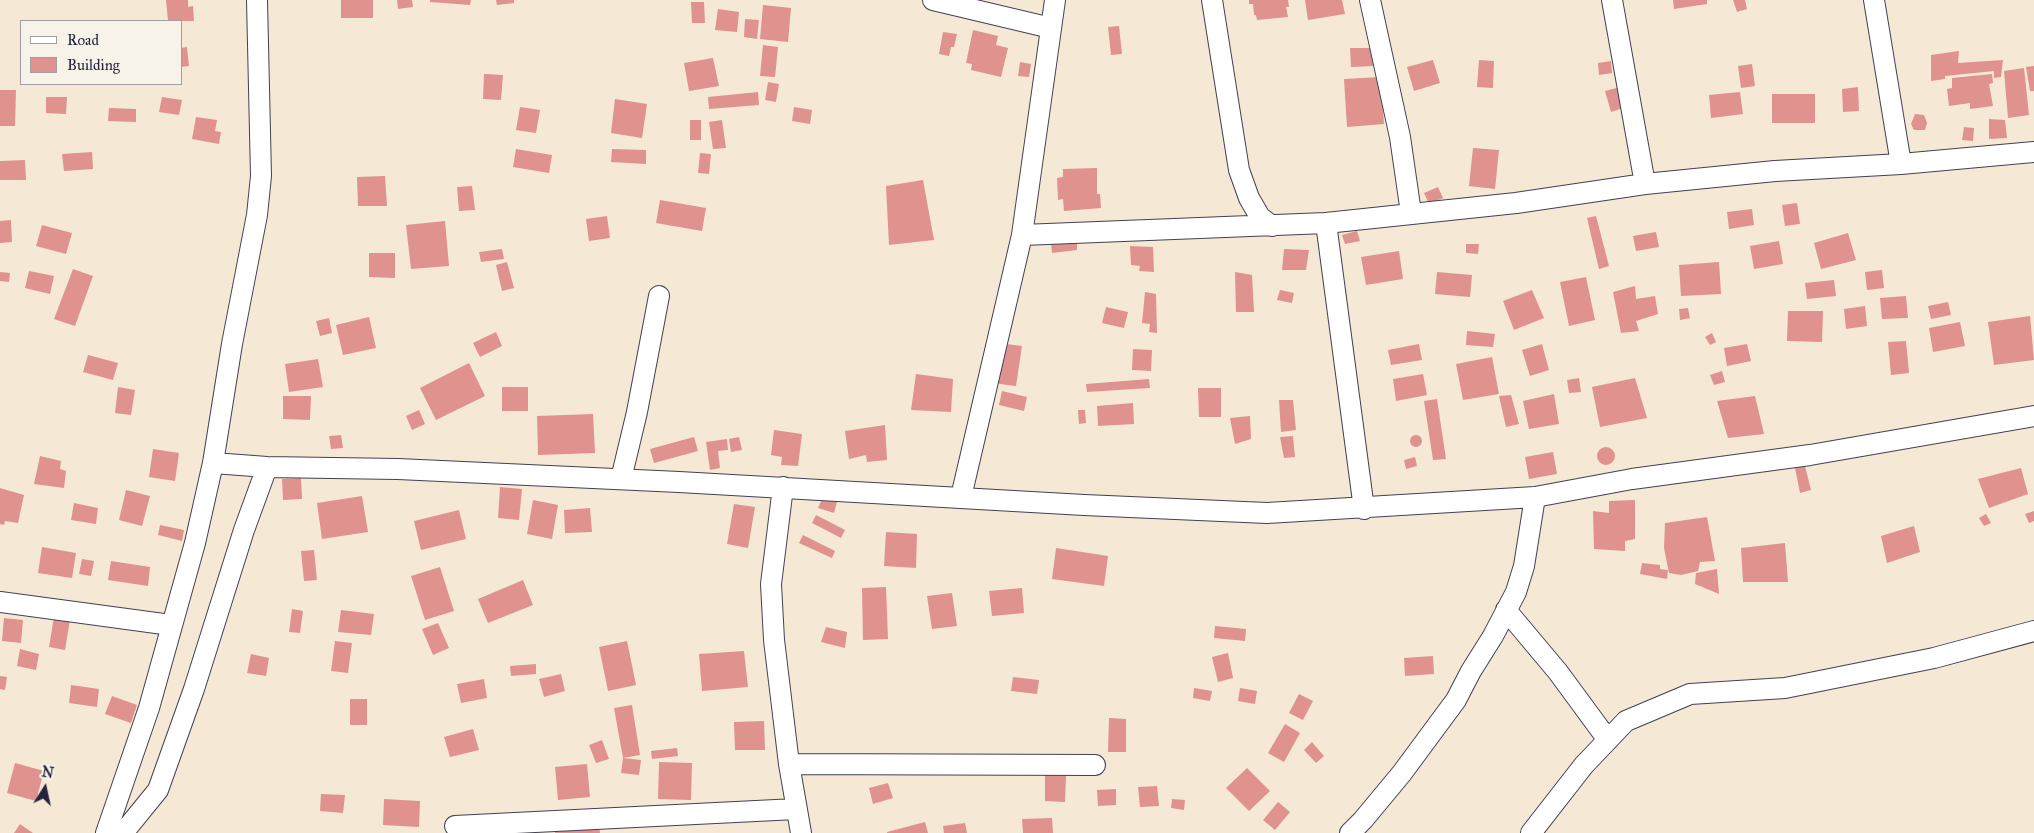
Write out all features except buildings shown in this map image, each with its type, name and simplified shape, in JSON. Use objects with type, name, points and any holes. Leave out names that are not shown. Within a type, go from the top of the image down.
[{"type":"street","points":[[106,833],[149,708],[195,543],[213,462],[232,344],[256,215],[261,176],[257,0]]},
{"type":"street","points":[[933,0],[1051,28]]},
{"type":"street","points":[[962,497],[1022,235],[1055,0]]},
{"type":"street","points":[[1212,0],[1239,170],[1249,198],[1260,217],[1272,226]]},
{"type":"street","points":[[1370,0],[1400,137],[1411,213]]},
{"type":"street","points":[[1612,0],[1645,184]]},
{"type":"street","points":[[1874,0],[1901,164]]},
{"type":"street","points":[[1022,235],[1326,223],[1516,203],[1645,184],[1775,171],[1901,164],[2034,152]]},
{"type":"street","points":[[1326,223],[1364,509]]},
{"type":"street","points":[[621,479],[637,412],[659,296]]},
{"type":"street","points":[[213,462],[267,467],[398,469],[783,486],[1084,505],[1267,513],[1364,509],[1535,497],[1632,479],[1810,455],[2034,416]]},
{"type":"street","points":[[123,833],[158,790],[194,689],[244,530],[267,467]]},
{"type":"street","points":[[783,486],[771,584],[774,640],[788,764],[801,833]]},
{"type":"street","points":[[1350,833],[1402,773],[1456,700],[1471,670],[1493,636],[1516,592],[1524,566],[1535,497]]},
{"type":"street","points":[[0,602],[171,625]]},
{"type":"street","points":[[1506,610],[1558,672],[1608,740]]},
{"type":"street","points":[[1532,833],[1584,766],[1626,721],[1690,694],[1785,688],[1934,658],[2034,632]]},
{"type":"street","points":[[788,764],[1095,765]]},
{"type":"street","points":[[455,826],[796,809]]}]
